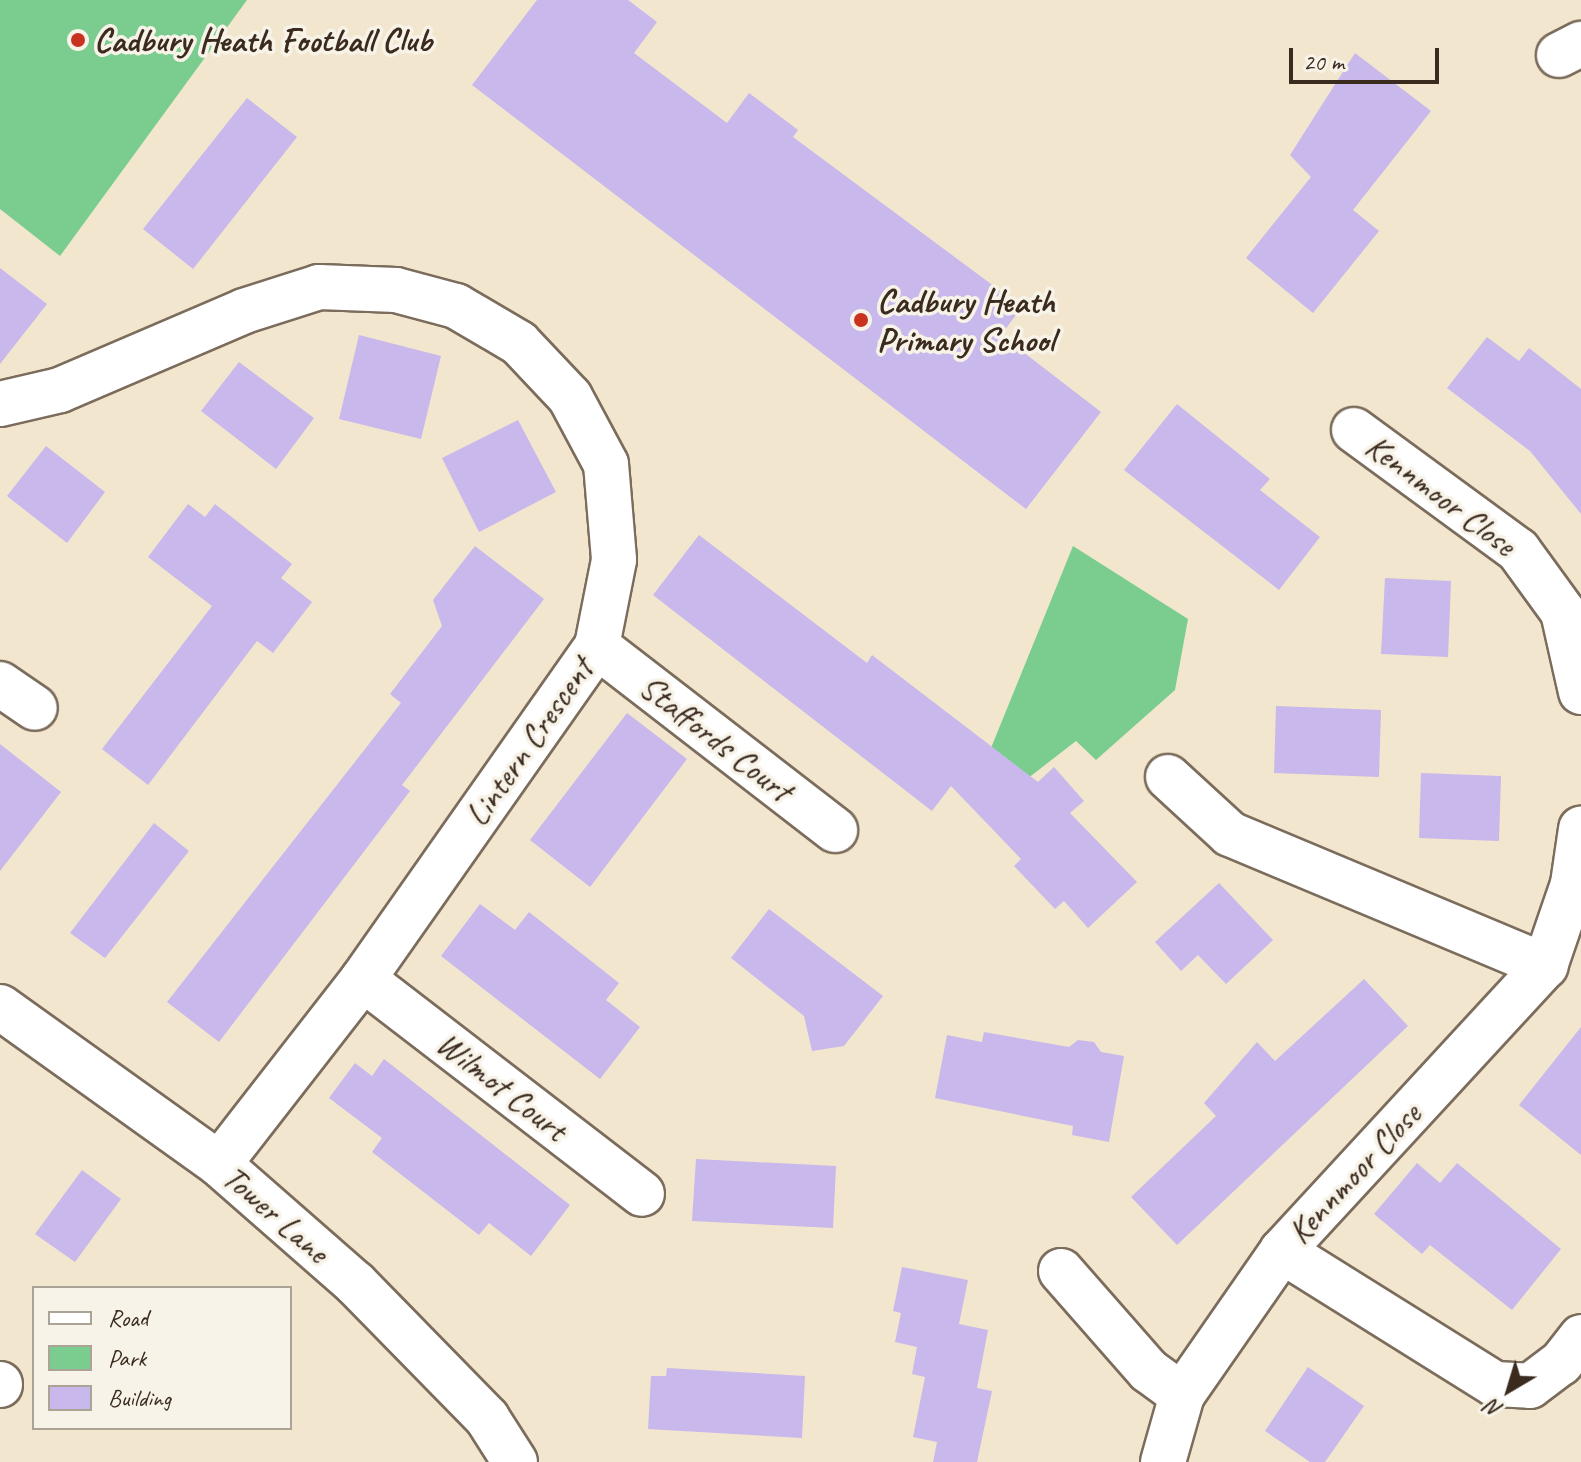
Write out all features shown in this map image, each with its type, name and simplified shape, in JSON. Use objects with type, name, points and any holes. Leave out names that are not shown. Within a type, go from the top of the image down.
[{"type":"street","name":"Lintern Crescent","points":[[0,404],[60,390],[244,311],[319,287],[396,290],[456,306],[530,353],[570,397],[606,464],[614,560],[597,646],[363,979],[219,1164]]},
{"type":"street","name":"Kennmoor Close","points":[[1354,430],[1518,550],[1563,612],[1581,692]]},
{"type":"street","name":"Staffords Court","points":[[597,646],[835,830]]},
{"type":"street","points":[[0,684],[35,708]]},
{"type":"street","points":[[1168,777],[1230,834],[1545,966]]},
{"type":"street","name":"Kennmoor Close","points":[[1163,1462],[1182,1395],[1282,1251],[1545,966],[1573,884],[1581,829]]},
{"type":"street","name":"Wilmot Court","points":[[363,979],[642,1194]]},
{"type":"street","name":"Tower Lane","points":[[0,1007],[219,1164],[355,1283],[487,1418],[515,1462]]},
{"type":"street","points":[[1282,1251],[1495,1384],[1530,1386],[1561,1363],[1581,1337]]},
{"type":"street","points":[[1061,1271],[1149,1371],[1182,1395]]},
{"type":"green space","points":[[0,0],[247,0],[60,256],[0,209]]},
{"type":"green space","points":[[1073,546],[1188,619],[1175,690],[1096,760],[1076,741],[1001,799],[978,780]]},
{"type":"building","points":[[537,0],[628,0],[657,22],[634,53],[727,123],[749,93],[798,130],[793,137],[1022,307],[1001,335],[1101,412],[1026,509],[472,85]]},
{"type":"building","points":[[1355,53],[1431,111],[1353,210],[1379,231],[1313,313],[1246,258],[1311,177],[1290,155]]},
{"type":"building","points":[[247,98],[297,137],[193,269],[143,229]]},
{"type":"building","points":[[0,268],[47,304],[0,364]]},
{"type":"building","points":[[359,335],[441,356],[421,439],[339,419]]},
{"type":"building","points":[[1487,337],[1519,361],[1529,348],[1581,389],[1581,514],[1530,451],[1447,388]]},
{"type":"building","points":[[239,362],[314,418],[276,469],[201,411]]},
{"type":"building","points":[[1177,404],[1270,479],[1260,490],[1320,537],[1279,590],[1124,470]]},
{"type":"building","points":[[518,420],[556,492],[479,532],[442,458]]},
{"type":"building","points":[[46,446],[105,492],[67,543],[7,496]]},
{"type":"building","points":[[188,504],[205,517],[215,504],[292,564],[281,578],[312,602],[273,653],[257,641],[148,785],[102,749],[212,606],[148,557]]},
{"type":"building","points":[[699,535],[867,663],[872,655],[1038,782],[1054,767],[1084,801],[1070,813],[1137,882],[1088,928],[1064,901],[1055,909],[1014,866],[1021,859],[951,786],[932,811],[653,595]]},
{"type":"building","points":[[475,546],[544,599],[402,785],[410,791],[219,1042],[167,1002],[401,703],[390,694],[442,626],[433,600]]},
{"type":"building","points":[[1385,578],[1451,581],[1448,657],[1381,654]]},
{"type":"building","points":[[1276,706],[1381,710],[1379,777],[1274,773]]},
{"type":"building","points":[[627,713],[687,759],[590,887],[530,840]]},
{"type":"building","points":[[0,744],[61,792],[0,871]]},
{"type":"building","points":[[1421,773],[1501,776],[1499,841],[1419,838]]},
{"type":"building","points":[[154,823],[189,851],[105,958],[70,933]]},
{"type":"building","points":[[1219,883],[1273,940],[1226,984],[1198,955],[1181,971],[1155,942]]},
{"type":"building","points":[[480,904],[515,930],[529,912],[619,983],[606,1000],[640,1027],[600,1079],[441,956]]},
{"type":"building","points":[[769,909],[883,996],[844,1046],[812,1051],[804,1016],[731,958]]},
{"type":"building","points":[[1364,979],[1408,1026],[1177,1245],[1131,1197],[1216,1116],[1204,1103],[1257,1042],[1275,1061]]},
{"type":"building","points":[[1581,1027],[1581,1155],[1519,1105]]},
{"type":"building","points":[[984,1032],[1069,1047],[1078,1040],[1094,1042],[1101,1052],[1124,1056],[1109,1142],[1072,1135],[1073,1126],[935,1098],[947,1035],[982,1042]]},
{"type":"building","points":[[384,1059],[570,1205],[531,1256],[489,1223],[479,1235],[372,1152],[382,1138],[329,1098],[355,1063],[372,1076]]},
{"type":"building","points":[[696,1159],[836,1166],[833,1228],[692,1221]]},
{"type":"building","points":[[1417,1163],[1440,1183],[1457,1163],[1561,1249],[1512,1310],[1430,1245],[1422,1254],[1374,1214]]},
{"type":"building","points":[[82,1170],[121,1199],[75,1262],[35,1234]]},
{"type":"building","points":[[902,1267],[968,1280],[959,1324],[988,1330],[977,1388],[992,1391],[977,1462],[933,1462],[937,1442],[913,1437],[925,1377],[912,1374],[917,1347],[895,1342],[901,1313],[893,1311]]},
{"type":"building","points":[[1308,1367],[1364,1406],[1325,1462],[1310,1462],[1265,1431]]},
{"type":"building","points":[[667,1368],[805,1376],[802,1438],[648,1429],[651,1376],[666,1376]]},
{"type":"place","name":"Cadbury Heath Football Club","points":[[78,40]]},
{"type":"place","name":"Cadbury Heath Primary School","points":[[861,320]]}]
